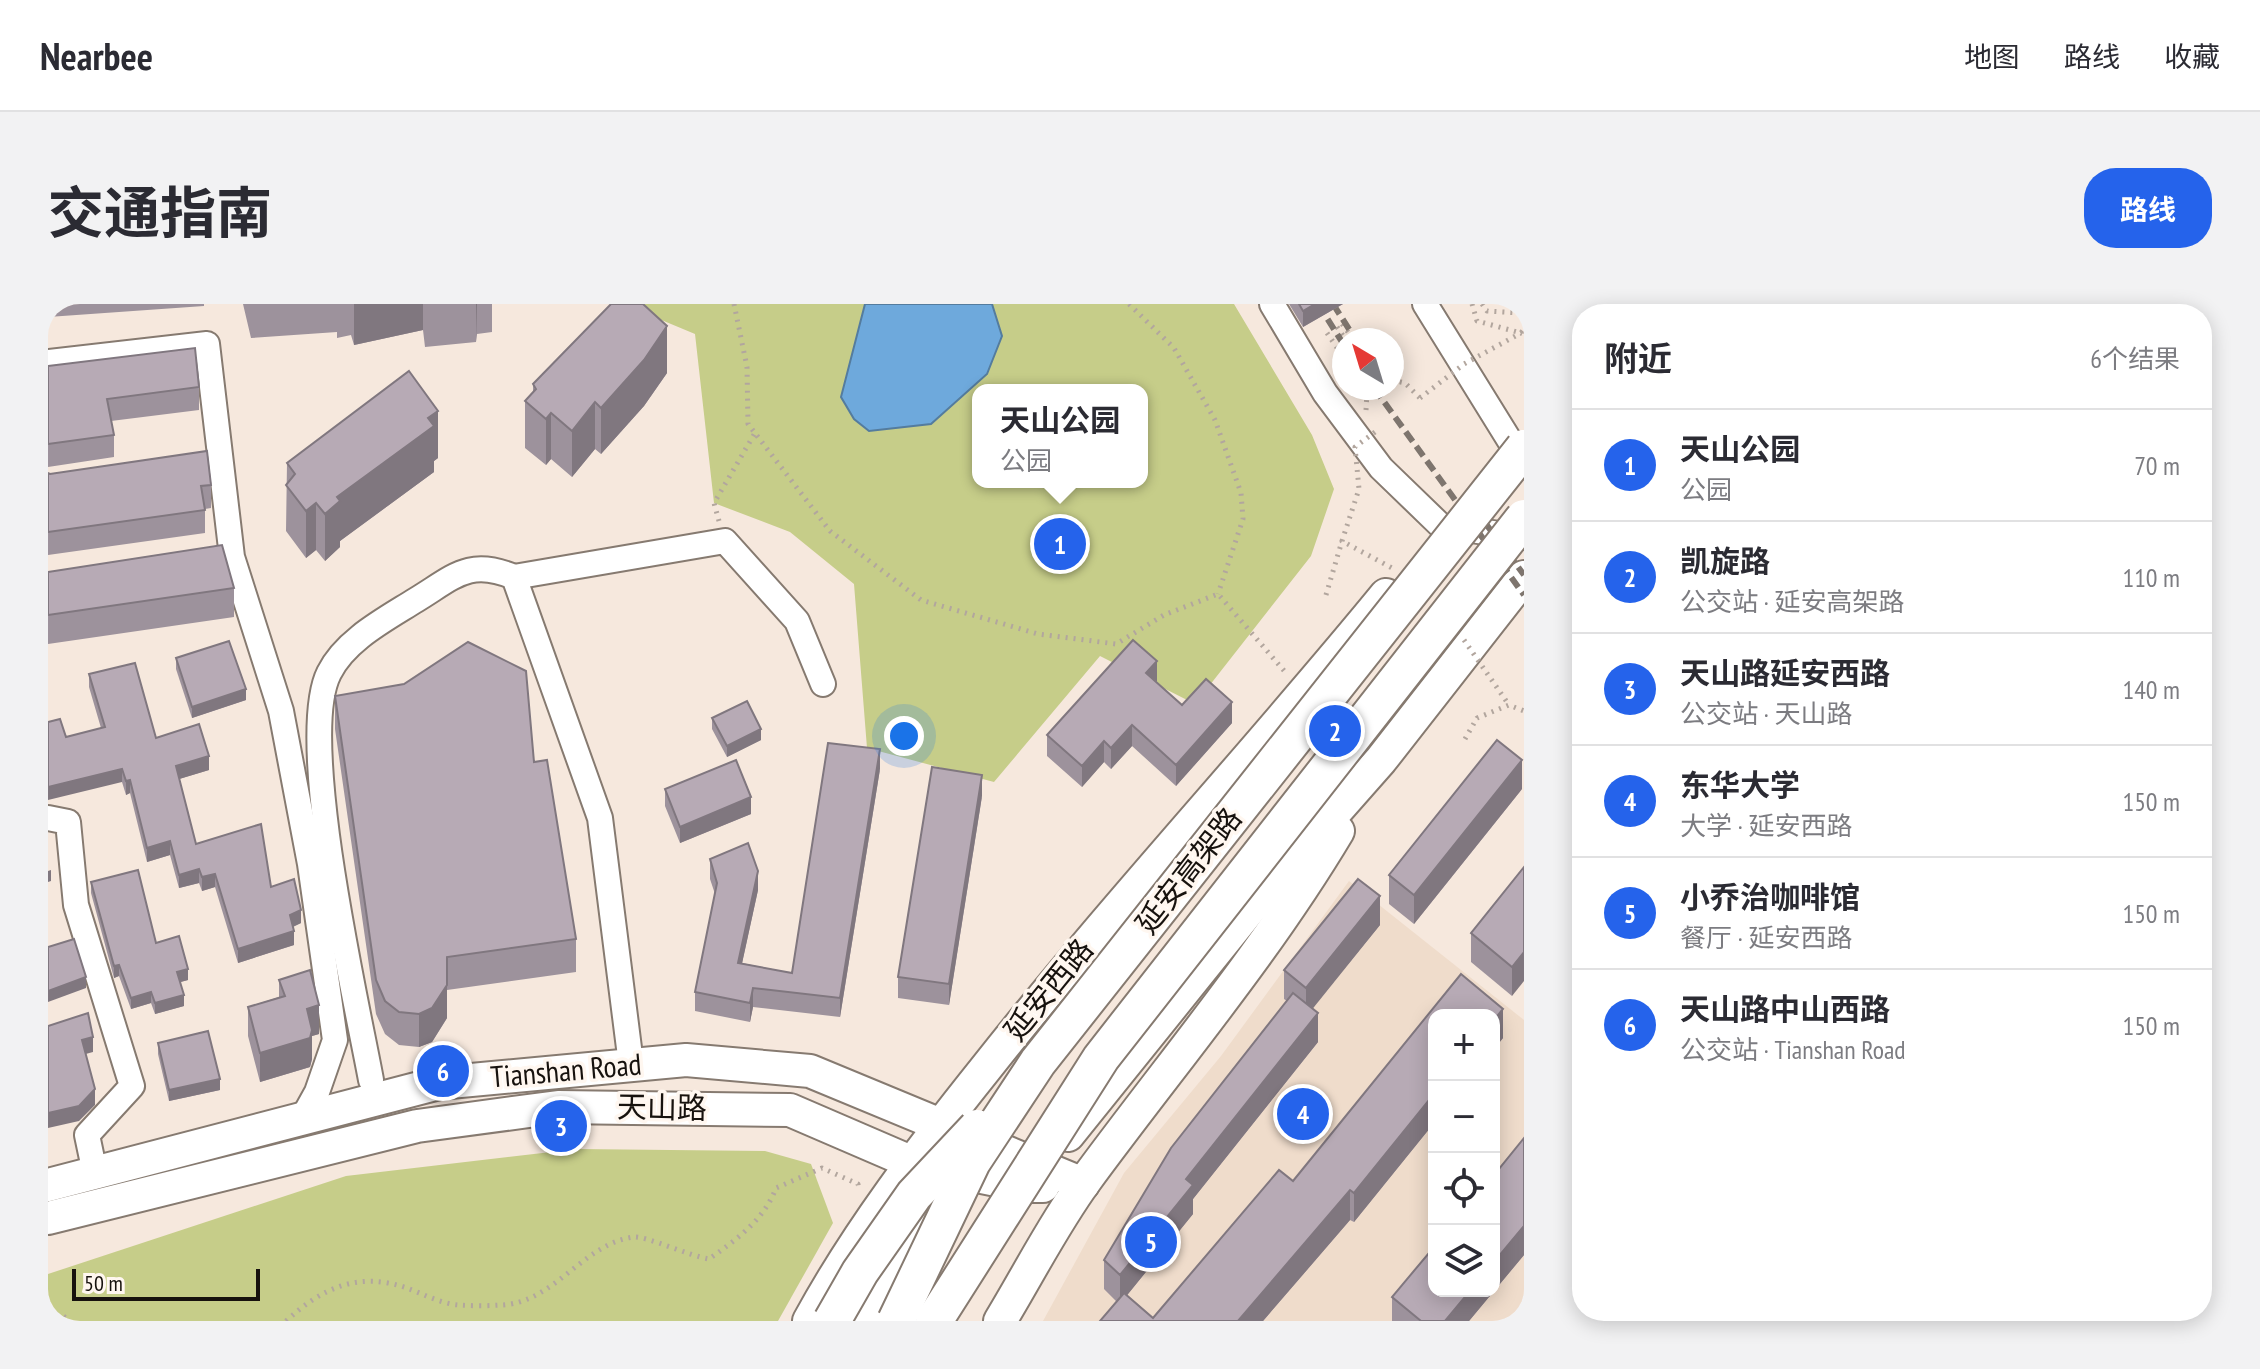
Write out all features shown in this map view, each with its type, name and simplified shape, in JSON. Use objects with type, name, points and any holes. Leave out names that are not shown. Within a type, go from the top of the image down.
[{"type":"highway","name":"延安高架路","points":[[896,1321],[972,1162],[1038,1062],[1521,450]]},
{"type":"highway","name":"延安高架路","points":[[935,1321],[1101,1058],[1524,518]]},
{"type":"highway","points":[[832,1321],[860,1272],[914,1195],[1038,1062]]},
{"type":"main road","name":"延安西路","points":[[809,1321],[913,1163],[1064,970],[1347,642],[1441,526],[1521,450]]},
{"type":"main road","points":[[935,1321],[1034,1177],[1253,905],[1381,760],[1524,577]]},
{"type":"main road","name":"延安西路","points":[[866,1321],[983,1142],[1295,737],[1347,642]]},
{"type":"main road","points":[[1000,1321],[1083,1184],[1309,879],[1381,760]]},
{"type":"main road","name":"Tianshan Road","points":[[48,1185],[439,1083],[686,1060],[810,1071],[983,1142],[1034,1177]]},
{"type":"main road","name":"天山路","points":[[48,1218],[417,1126],[558,1107],[790,1110],[913,1163],[962,1173],[1034,1177],[1083,1184]]},
{"type":"street","points":[[1272,304],[1325,393],[1381,468],[1441,526],[1524,537]]},
{"type":"street","points":[[1425,304],[1521,450]]},
{"type":"street","points":[[48,362],[207,344],[232,557],[281,711],[310,864],[335,1040],[317,1092],[302,1119]]},
{"type":"street","points":[[190,461],[221,457]]},
{"type":"street","points":[[371,1080],[324,814],[318,713],[329,673],[355,641],[463,572],[490,566],[514,577],[725,541],[797,621],[823,684]]},
{"type":"street","points":[[201,561],[232,557]]},
{"type":"street","points":[[514,577],[600,818],[631,1064]]},
{"type":"street","points":[[48,818],[68,822],[76,905],[132,1086],[87,1135],[95,1173]]},
{"type":"path","points":[[734,304],[747,367],[748,424],[830,531],[921,600],[1038,634],[1116,644],[1164,615],[1218,594]]},
{"type":"path","points":[[1129,304],[1174,348],[1215,420],[1241,493],[1243,519],[1218,594]]},
{"type":"path","points":[[1472,304],[1477,321],[1523,332]]},
{"type":"path","points":[[1482,304],[1487,311],[1519,313],[1524,309]]},
{"type":"path","points":[[1404,383],[1420,398],[1464,364],[1523,332]]},
{"type":"path","points":[[1327,333],[1332,340]]},
{"type":"path","points":[[725,541],[714,503],[755,433]]},
{"type":"path","points":[[1326,595],[1342,541]]},
{"type":"path","points":[[1218,594],[1286,673]]},
{"type":"path","points":[[1465,739],[1477,718],[1509,705],[1524,711]]},
{"type":"path","points":[[286,1321],[327,1289],[350,1284],[382,1283],[457,1306],[503,1306],[550,1290],[602,1248],[620,1239],[639,1237],[683,1255],[709,1259],[742,1236],[771,1203],[776,1188],[822,1168],[858,1184],[868,1228]]},
{"type":"path","points":[[48,1315],[62,1315],[70,1321]]},
{"type":"shaded area","points":[[1349,881],[1524,1020],[1524,1321],[1043,1321],[1124,1173],[1221,1056]]},
{"type":"green space","points":[[623,304],[1234,304],[1312,435],[1334,489],[1311,556],[1195,704],[1100,656],[994,782],[867,748],[854,584],[790,532],[714,503],[695,334]]},
{"type":"green space","points":[[577,1149],[765,1151],[811,1164],[833,1223],[778,1321],[48,1321],[48,1274],[346,1176]]},
{"type":"water","points":[[865,304],[992,304],[1002,336],[987,374],[972,384],[972,387],[931,424],[869,431],[854,419],[841,397]]},
{"type":"building","points":[[611,304],[643,304],[667,326],[644,360],[601,408],[595,402],[572,431],[551,413],[546,419],[525,401],[536,389],[533,384]]},
{"type":"building","points":[[1299,304],[1315,304],[1303,311]]},
{"type":"building","points":[[195,348],[199,387],[107,399],[114,435],[48,444],[48,366]]},
{"type":"building","points":[[409,371],[438,411],[428,418],[434,426],[337,497],[340,501],[325,514],[316,503],[306,511],[286,485],[295,474],[287,463]]},
{"type":"building","points":[[207,451],[211,485],[201,486],[205,510],[48,532],[48,473]]},
{"type":"building","points":[[222,545],[234,588],[48,615],[48,572]]},
{"type":"building","points":[[1133,640],[1157,661],[1146,673],[1182,705],[1206,679],[1232,702],[1176,765],[1132,725],[1111,748],[1104,741],[1082,766],[1047,735]]},
{"type":"building","points":[[229,641],[246,689],[192,707],[176,658]]},
{"type":"building","points":[[468,642],[526,671],[534,762],[547,760],[576,939],[447,957],[447,985],[432,1008],[419,1014],[399,1012],[385,1001],[376,980],[335,696],[404,684]]},
{"type":"building","points":[[135,663],[156,738],[199,724],[209,756],[176,766],[196,844],[261,824],[271,887],[294,879],[301,910],[290,915],[294,931],[238,949],[215,874],[202,877],[199,869],[179,875],[170,841],[147,848],[130,780],[126,781],[122,769],[48,787],[48,722],[60,719],[66,737],[105,727],[89,674]]},
{"type":"building","points":[[747,701],[761,729],[727,746],[712,718]]},
{"type":"building","points":[[1497,740],[1522,760],[1414,895],[1389,875]]},
{"type":"building","points":[[828,743],[880,749],[840,998],[753,988],[750,1003],[695,992],[717,883],[710,859],[748,843],[758,871],[738,963],[792,973]]},
{"type":"building","points":[[736,760],[751,797],[680,827],[665,789]]},
{"type":"building","points":[[932,767],[982,775],[949,984],[898,977]]},
{"type":"building","points":[[1524,867],[1524,952],[1512,967],[1471,933]]},
{"type":"building","points":[[138,870],[156,943],[179,936],[188,969],[177,972],[184,995],[155,1003],[151,992],[131,998],[119,965],[114,966],[91,882]]},
{"type":"building","points":[[1358,879],[1380,896],[1306,988],[1284,970]]},
{"type":"building","points":[[74,939],[86,977],[48,991],[48,947]]},
{"type":"building","points":[[310,970],[319,1005],[307,1009],[312,1030],[310,1038],[260,1053],[248,1007],[285,996],[279,980]]},
{"type":"building","points":[[1461,974],[1503,1009],[1500,1013],[1500,1009],[1433,1009]]},
{"type":"building","points":[[1293,993],[1318,1013],[1186,1179],[1193,1185],[1120,1275],[1104,1260],[1171,1148]]},
{"type":"building","points":[[88,1013],[93,1037],[82,1040],[95,1089],[79,1106],[48,1113],[48,1026]]},
{"type":"building","points":[[1428,1015],[1428,1101],[1354,1193],[1350,1190],[1238,1321],[1100,1321],[1124,1293],[1153,1318],[1279,1170],[1293,1181]]},
{"type":"building","points":[[208,1031],[220,1079],[169,1090],[158,1043]]},
{"type":"building","points":[[1524,1138],[1524,1226],[1500,1255],[1500,1225],[1500,1168]]},
{"type":"building","points":[[1428,1254],[1428,1297],[1465,1297],[1445,1321],[1421,1321],[1392,1297]]},
{"type":"railway","points":[[1318,304],[1333,328]]},
{"type":"railway","points":[[1333,304],[1348,328]]},
{"type":"railway","points":[[1383,400],[1524,595]]},
{"type":"railway","points":[[1486,524],[1524,575]]},
{"type":"place","name":"天山公园","points":[[1060,544]]},
{"type":"place","name":"凯旋路","points":[[1335,731]]},
{"type":"place","name":"天山路中山西路","points":[[443,1071]]},
{"type":"place","name":"东华大学","points":[[1303,1114]]},
{"type":"place","name":"天山路延安西路","points":[[561,1126]]},
{"type":"place","name":"小乔治咖啡馆","points":[[1151,1242]]}]
